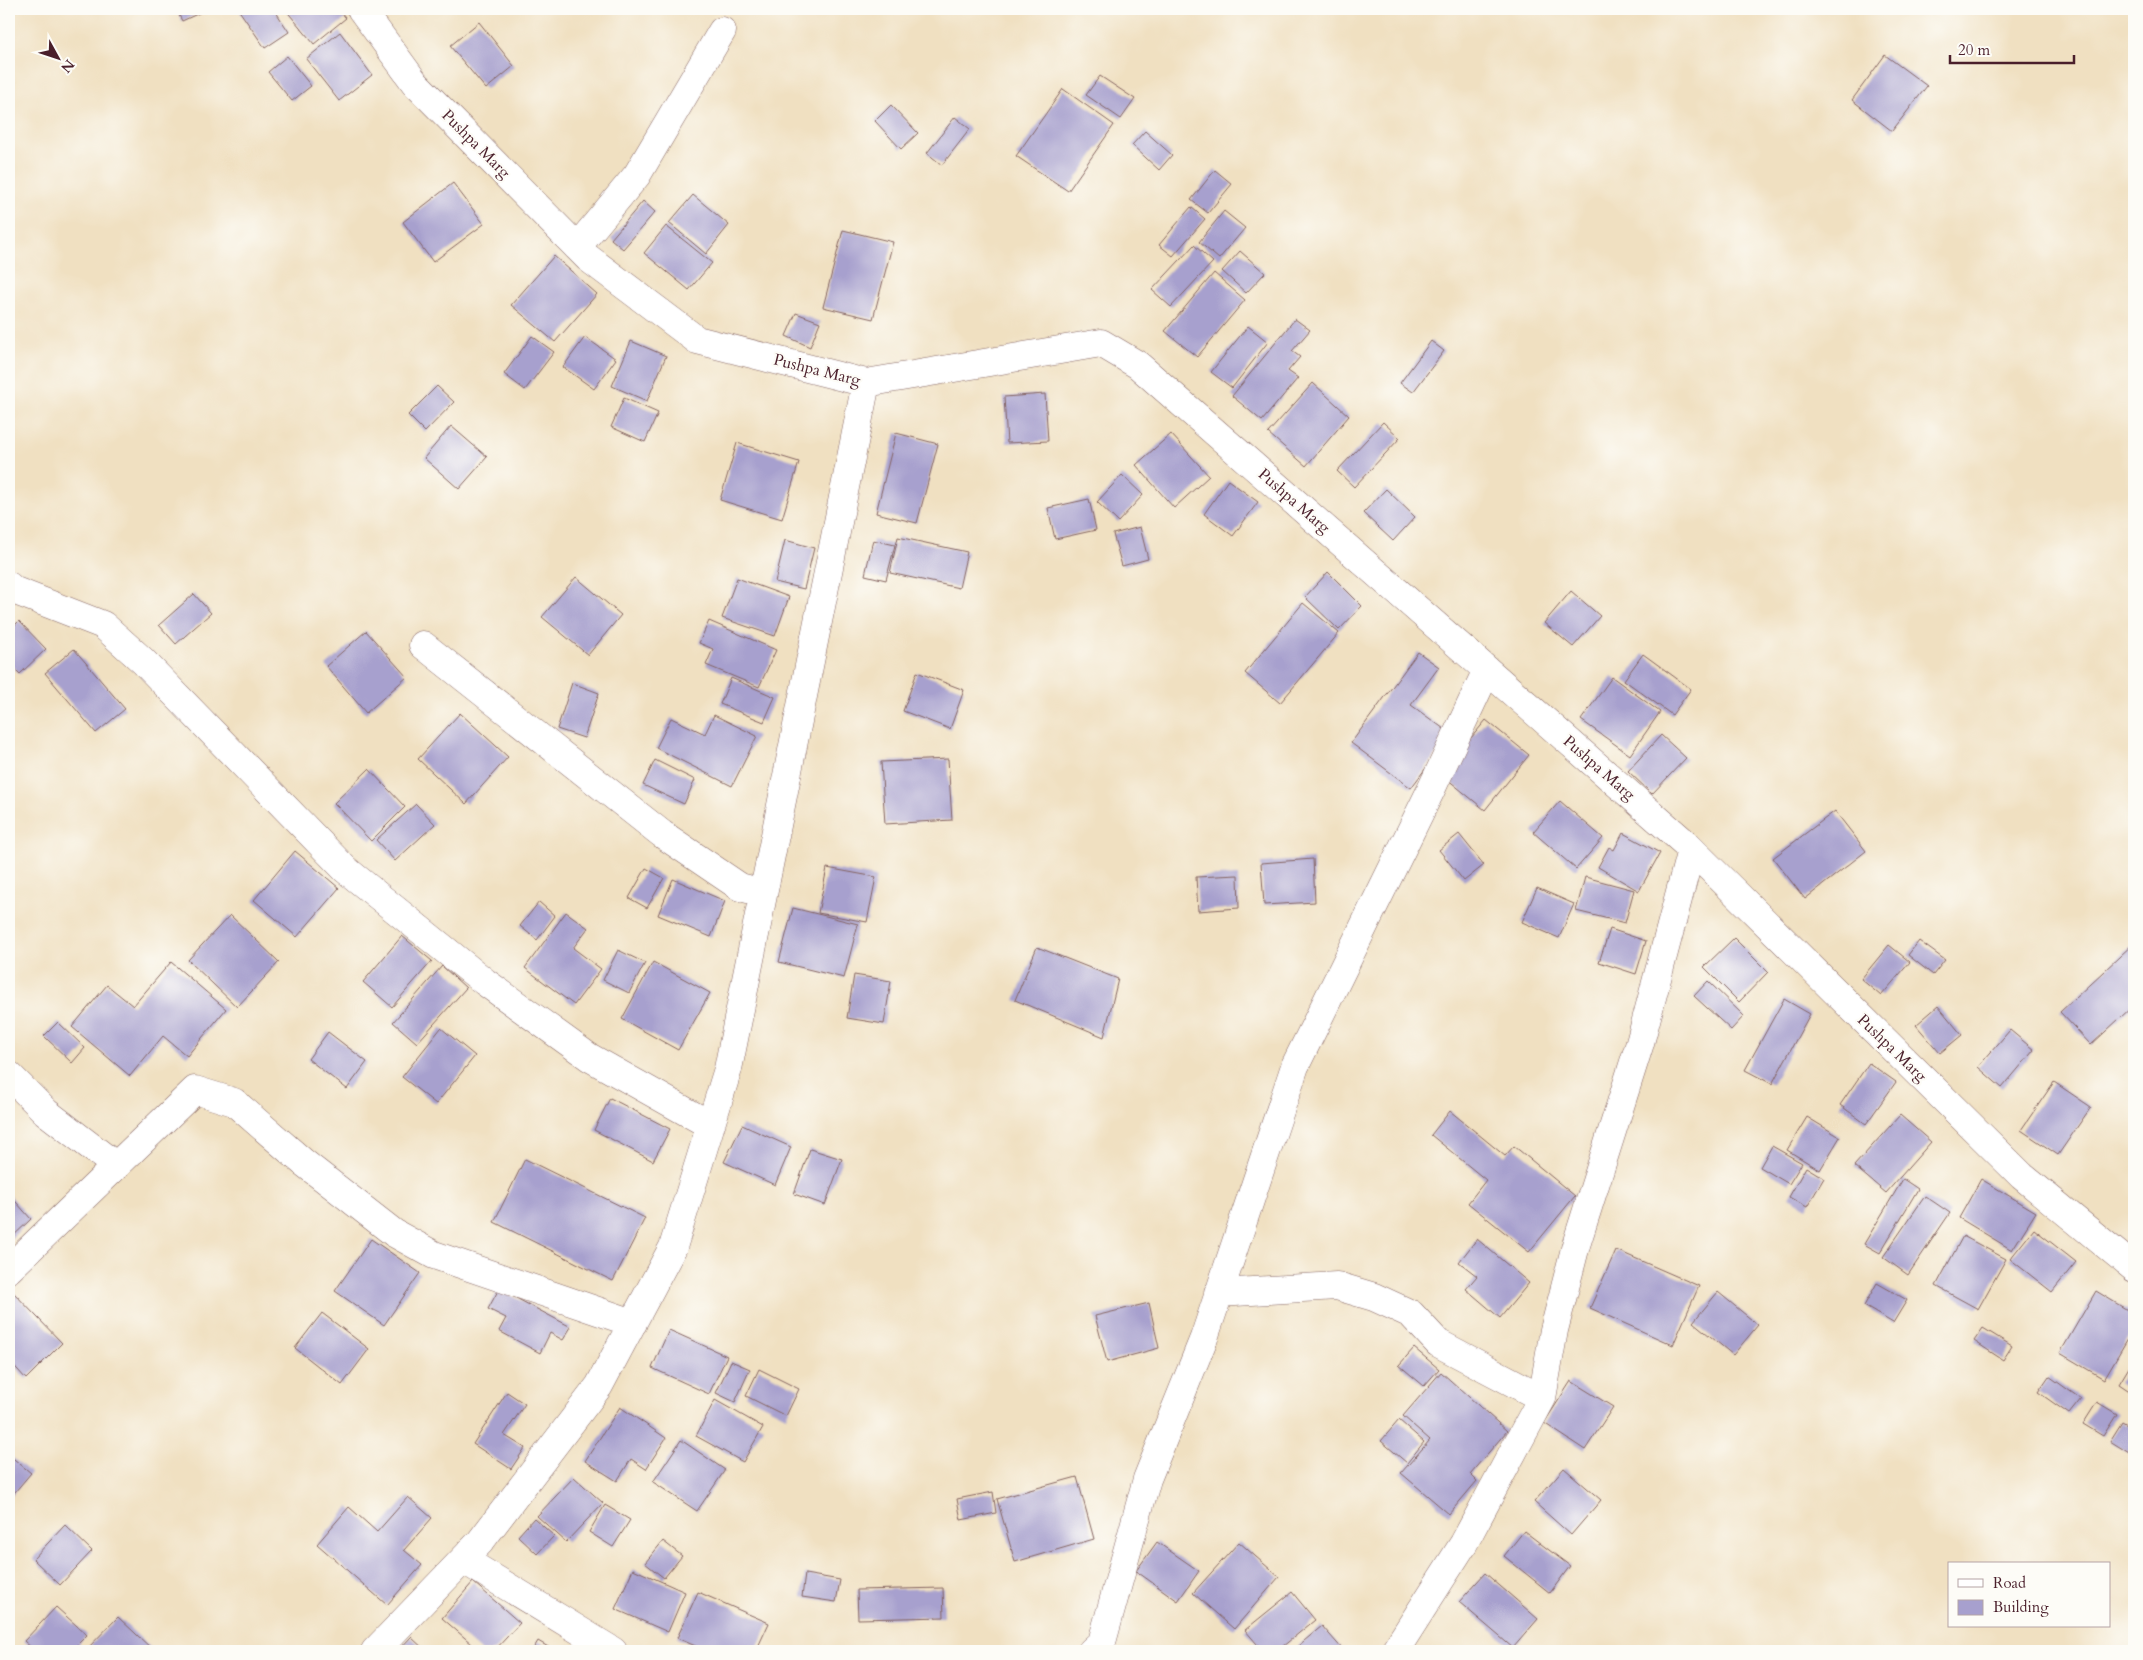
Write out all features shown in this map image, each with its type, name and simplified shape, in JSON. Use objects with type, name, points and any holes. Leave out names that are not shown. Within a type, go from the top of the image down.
[{"type":"street","name":"Pushpa Marg","points":[[360,9],[415,83],[588,258],[697,340],[866,383],[1101,343],[1138,365],[1691,850],[2022,1176],[2134,1268]]},
{"type":"street","points":[[577,247],[637,176],[722,31]]},
{"type":"street","points":[[375,1651],[480,1542],[599,1386],[673,1247],[728,1069],[866,383]]},
{"type":"street","points":[[9,586],[13,590],[103,625],[143,661],[345,869],[485,982],[589,1057],[710,1125]]},
{"type":"street","points":[[423,645],[662,834],[740,887],[763,892]]},
{"type":"street","points":[[1092,1651],[1102,1642],[1147,1479],[1204,1338],[1295,1066],[1430,792],[1487,670]]},
{"type":"street","points":[[1395,1651],[1468,1535],[1542,1398],[1554,1330],[1576,1245],[1640,1043],[1691,850]]},
{"type":"street","points":[[9,1075],[46,1112],[116,1166]]},
{"type":"street","points":[[9,1269],[195,1090],[234,1102],[303,1162],[394,1233],[434,1256],[632,1323]]},
{"type":"street","points":[[1218,1293],[1337,1286],[1374,1297],[1411,1314],[1438,1343],[1542,1398]]},
{"type":"street","points":[[464,1560],[613,1651]]},
{"type":"building","points":[[176,9],[208,9],[182,21]]},
{"type":"building","points":[[238,9],[274,9],[289,32],[265,48]]},
{"type":"building","points":[[285,9],[338,9],[346,18],[314,44]]},
{"type":"building","points":[[479,22],[514,66],[486,89],[450,46]]},
{"type":"building","points":[[340,32],[372,75],[339,101],[306,59]]},
{"type":"building","points":[[1885,55],[1927,86],[1892,131],[1852,100]]},
{"type":"building","points":[[287,56],[311,86],[292,101],[268,72]]},
{"type":"building","points":[[1100,76],[1135,99],[1121,119],[1086,95]]},
{"type":"building","points":[[1063,89],[1114,125],[1068,191],[1016,156]]},
{"type":"building","points":[[891,105],[918,133],[901,149],[875,121]]},
{"type":"building","points":[[955,117],[970,129],[942,165],[927,153]]},
{"type":"building","points":[[1145,131],[1172,155],[1159,170],[1132,145]]},
{"type":"building","points":[[1215,170],[1232,184],[1208,213],[1191,200]]},
{"type":"building","points":[[453,183],[484,224],[433,262],[403,222]]},
{"type":"building","points":[[693,195],[729,225],[706,254],[669,223]]},
{"type":"building","points":[[643,201],[655,212],[623,249],[611,239]]},
{"type":"building","points":[[1191,207],[1205,219],[1173,256],[1159,245]]},
{"type":"building","points":[[1224,211],[1245,228],[1219,259],[1199,242]]},
{"type":"building","points":[[666,226],[712,263],[689,290],[644,253]]},
{"type":"building","points":[[843,230],[893,242],[873,319],[823,307]]},
{"type":"building","points":[[1194,245],[1213,262],[1171,307],[1152,290]]},
{"type":"building","points":[[1240,251],[1265,273],[1246,293],[1222,271]]},
{"type":"building","points":[[554,256],[597,294],[555,342],[511,305]]},
{"type":"building","points":[[1214,273],[1245,300],[1197,357],[1165,331]]},
{"type":"building","points":[[796,313],[820,322],[810,347],[786,336]]},
{"type":"building","points":[[1295,319],[1310,330],[1292,351],[1300,357],[1288,371],[1298,378],[1262,421],[1232,396]]},
{"type":"building","points":[[1248,326],[1268,342],[1232,388],[1211,372]]},
{"type":"building","points":[[532,336],[554,352],[525,390],[504,374]]},
{"type":"building","points":[[585,337],[616,359],[594,389],[563,367]]},
{"type":"building","points":[[631,341],[666,356],[647,401],[612,386]]},
{"type":"building","points":[[1431,341],[1444,351],[1413,392],[1400,383]]},
{"type":"building","points":[[1313,383],[1349,416],[1306,466],[1268,433]]},
{"type":"building","points":[[437,386],[454,402],[425,432],[408,415]]},
{"type":"building","points":[[1045,394],[1048,441],[1007,443],[1004,397]]},
{"type":"building","points":[[624,398],[658,413],[645,442],[611,427]]},
{"type":"building","points":[[1383,422],[1400,438],[1354,487],[1337,471]]},
{"type":"building","points":[[451,426],[487,457],[459,489],[424,458]]},
{"type":"building","points":[[896,433],[938,444],[917,523],[876,513]]},
{"type":"building","points":[[1171,434],[1209,476],[1174,508],[1136,465]]},
{"type":"building","points":[[737,443],[799,462],[782,519],[720,500]]},
{"type":"building","points":[[1122,475],[1143,495],[1118,522],[1097,502]]},
{"type":"building","points":[[1228,480],[1258,502],[1233,536],[1204,514]]},
{"type":"building","points":[[1386,489],[1415,517],[1393,541],[1363,513]]},
{"type":"building","points":[[1089,499],[1096,530],[1055,539],[1048,508]]},
{"type":"building","points":[[1140,527],[1148,559],[1122,566],[1113,534]]},
{"type":"building","points":[[898,537],[967,552],[959,588],[890,573]]},
{"type":"building","points":[[785,540],[814,548],[804,589],[775,582]]},
{"type":"building","points":[[873,540],[895,545],[886,580],[865,575]]},
{"type":"building","points":[[1328,572],[1362,606],[1339,630],[1305,597]]},
{"type":"building","points":[[576,577],[621,615],[588,655],[542,617]]},
{"type":"building","points":[[737,578],[789,597],[775,636],[722,618]]},
{"type":"building","points":[[1571,591],[1600,616],[1573,647],[1544,623]]},
{"type":"building","points":[[194,594],[211,613],[176,644],[159,625]]},
{"type":"building","points":[[1303,603],[1339,633],[1280,703],[1245,673]]},
{"type":"building","points":[[19,621],[46,649],[20,674],[9,663],[9,631]]},
{"type":"building","points":[[709,621],[776,650],[759,687],[706,665],[713,649],[699,643]]},
{"type":"building","points":[[366,631],[407,677],[366,713],[326,666]]},
{"type":"building","points":[[74,649],[125,709],[96,733],[45,673]]},
{"type":"building","points":[[1418,652],[1439,667],[1411,705],[1451,734],[1411,788],[1351,743]]},
{"type":"building","points":[[1643,654],[1691,689],[1672,715],[1624,680]]},
{"type":"building","points":[[917,672],[964,690],[950,729],[903,711]]},
{"type":"building","points":[[1612,677],[1660,712],[1630,755],[1581,720]]},
{"type":"building","points":[[731,678],[775,697],[764,722],[720,704]]},
{"type":"building","points":[[572,683],[599,693],[584,738],[557,729]]},
{"type":"building","points":[[460,713],[508,757],[466,804],[418,759]]},
{"type":"building","points":[[714,715],[757,736],[732,786],[656,748],[671,718],[705,734]]},
{"type":"building","points":[[1486,720],[1529,755],[1485,810],[1441,774]]},
{"type":"building","points":[[1661,735],[1686,758],[1652,794],[1628,771]]},
{"type":"building","points":[[948,759],[952,820],[885,824],[881,762]]},
{"type":"building","points":[[655,760],[695,780],[684,804],[643,785]]},
{"type":"building","points":[[369,769],[405,807],[371,841],[334,803]]},
{"type":"building","points":[[1560,801],[1603,838],[1576,869],[1533,832]]},
{"type":"building","points":[[416,804],[435,824],[395,861],[376,840]]},
{"type":"building","points":[[1835,811],[1866,851],[1805,899],[1773,858]]},
{"type":"building","points":[[1623,833],[1660,853],[1639,891],[1598,867],[1609,847],[1614,850]]},
{"type":"building","points":[[1459,834],[1484,865],[1464,881],[1439,850]]},
{"type":"building","points":[[295,851],[339,888],[297,937],[254,900]]},
{"type":"building","points":[[1313,859],[1315,902],[1264,905],[1261,863]]},
{"type":"building","points":[[646,868],[664,878],[647,908],[629,898]]},
{"type":"building","points":[[827,868],[876,877],[867,922],[818,913]]},
{"type":"building","points":[[1238,875],[1239,908],[1198,911],[1196,877]]},
{"type":"building","points":[[1585,877],[1634,890],[1625,923],[1576,911]]},
{"type":"building","points":[[673,879],[725,901],[711,937],[658,915]]},
{"type":"building","points":[[1537,888],[1574,904],[1559,938],[1522,922]]},
{"type":"building","points":[[539,902],[555,916],[537,940],[520,926]]},
{"type":"building","points":[[793,908],[858,924],[844,978],[779,962]]},
{"type":"building","points":[[566,912],[588,928],[573,948],[601,969],[574,1005],[525,968]]},
{"type":"building","points":[[230,915],[279,962],[237,1007],[188,960]]},
{"type":"building","points":[[1610,929],[1646,941],[1636,974],[1599,962]]},
{"type":"building","points":[[402,936],[432,961],[392,1007],[363,982]]},
{"type":"building","points":[[1734,938],[1768,972],[1739,1002],[1704,967]]},
{"type":"building","points":[[1919,941],[1945,960],[1933,975],[1908,955]]},
{"type":"building","points":[[2134,943],[2134,1005],[2091,1045],[2060,1012]]},
{"type":"building","points":[[1889,945],[1910,962],[1881,996],[1861,979]]},
{"type":"building","points":[[1037,947],[1118,979],[1104,1037],[1015,1000]]},
{"type":"building","points":[[618,950],[645,963],[629,993],[603,980]]},
{"type":"building","points":[[171,962],[226,1009],[187,1056],[163,1036],[130,1076],[72,1027],[107,985],[133,1006]]},
{"type":"building","points":[[653,962],[710,993],[678,1050],[622,1019]]},
{"type":"building","points":[[442,966],[466,988],[417,1043],[393,1022]]},
{"type":"building","points":[[854,975],[891,981],[884,1024],[847,1018]]},
{"type":"building","points":[[1708,981],[1744,1016],[1731,1030],[1694,996]]},
{"type":"building","points":[[1784,999],[1810,1014],[1772,1084],[1745,1070]]},
{"type":"building","points":[[1938,1006],[1962,1035],[1940,1053],[1916,1025]]},
{"type":"building","points":[[58,1022],[85,1048],[72,1063],[44,1036]]},
{"type":"building","points":[[441,1028],[475,1056],[436,1104],[402,1077]]},
{"type":"building","points":[[2010,1030],[2034,1050],[2002,1088],[1978,1067]]},
{"type":"building","points":[[328,1032],[367,1062],[347,1089],[308,1059]]},
{"type":"building","points":[[1869,1063],[1896,1082],[1866,1124],[1840,1105]]},
{"type":"building","points":[[2054,1082],[2091,1107],[2058,1155],[2021,1130]]},
{"type":"building","points":[[610,1098],[670,1129],[653,1161],[594,1130]]},
{"type":"building","points":[[1450,1111],[1505,1156],[1514,1146],[1575,1196],[1529,1252],[1468,1203],[1486,1180],[1431,1135]]},
{"type":"building","points":[[1900,1115],[1931,1142],[1886,1193],[1854,1166]]},
{"type":"building","points":[[1807,1117],[1840,1137],[1820,1170],[1787,1150]]},
{"type":"building","points":[[742,1125],[791,1147],[775,1185],[724,1162]]},
{"type":"building","points":[[1772,1146],[1802,1163],[1789,1184],[1760,1167]]},
{"type":"building","points":[[810,1149],[842,1159],[825,1205],[794,1194]]},
{"type":"building","points":[[525,1159],[645,1218],[613,1281],[494,1222]]},
{"type":"building","points":[[1806,1167],[1824,1178],[1807,1207],[1789,1197]]},
{"type":"building","points":[[1903,1179],[1918,1189],[1880,1253],[1864,1244]]},
{"type":"building","points":[[1981,1179],[2036,1212],[2012,1250],[1959,1218]]},
{"type":"building","points":[[9,1194],[31,1219],[9,1240]]},
{"type":"building","points":[[1925,1196],[1950,1213],[1908,1275],[1883,1257]]},
{"type":"building","points":[[2034,1229],[2076,1262],[2052,1292],[2010,1259]]},
{"type":"building","points":[[1963,1236],[2006,1259],[1978,1309],[1936,1286]]},
{"type":"building","points":[[371,1239],[420,1273],[384,1325],[335,1291]]},
{"type":"building","points":[[1477,1239],[1529,1283],[1500,1318],[1466,1289],[1477,1276],[1459,1262]]},
{"type":"building","points":[[1616,1250],[1699,1286],[1673,1345],[1590,1308]]},
{"type":"building","points":[[1877,1283],[1907,1300],[1893,1323],[1864,1306]]},
{"type":"building","points":[[499,1289],[571,1327],[563,1340],[550,1333],[540,1353],[499,1331],[506,1318],[488,1309]]},
{"type":"building","points":[[12,1291],[62,1343],[26,1379],[9,1360],[9,1294]]},
{"type":"building","points":[[2096,1291],[2134,1314],[2134,1328],[2104,1379],[2060,1353]]},
{"type":"building","points":[[1718,1292],[1758,1325],[1733,1355],[1693,1322]]},
{"type":"building","points":[[1149,1303],[1159,1348],[1107,1362],[1095,1316]]},
{"type":"building","points":[[322,1313],[369,1349],[342,1385],[295,1348]]},
{"type":"building","points":[[1983,1328],[2012,1346],[2003,1360],[1974,1341]]},
{"type":"building","points":[[669,1330],[727,1356],[709,1394],[652,1368]]},
{"type":"building","points":[[1414,1348],[1439,1369],[1424,1386],[1399,1365]]},
{"type":"building","points":[[2134,1359],[2134,1394],[2119,1384]]},
{"type":"building","points":[[731,1361],[750,1369],[735,1402],[716,1393]]},
{"type":"building","points":[[759,1369],[799,1389],[786,1416],[746,1396]]},
{"type":"building","points":[[1441,1372],[1507,1431],[1470,1474],[1477,1481],[1449,1514],[1401,1473],[1430,1440],[1403,1416]]},
{"type":"building","points":[[2049,1376],[2081,1399],[2069,1414],[2038,1392]]},
{"type":"building","points":[[1571,1381],[1613,1407],[1585,1450],[1544,1423]]},
{"type":"building","points":[[507,1392],[525,1404],[504,1435],[525,1448],[511,1469],[473,1444]]},
{"type":"building","points":[[715,1400],[763,1427],[743,1462],[696,1436]]},
{"type":"building","points":[[2097,1402],[2117,1414],[2103,1436],[2083,1424]]},
{"type":"building","points":[[620,1407],[666,1438],[646,1469],[631,1459],[617,1481],[585,1461]]},
{"type":"building","points":[[1399,1420],[1424,1442],[1407,1463],[1381,1441]]},
{"type":"building","points":[[2122,1422],[2134,1429],[2134,1456],[2110,1441]]},
{"type":"building","points":[[681,1440],[725,1470],[697,1511],[653,1482]]},
{"type":"building","points":[[9,1455],[31,1473],[9,1499]]},
{"type":"building","points":[[1564,1468],[1601,1500],[1571,1535],[1534,1502]]},
{"type":"building","points":[[574,1477],[603,1503],[566,1542],[537,1516]]},
{"type":"building","points":[[1077,1477],[1094,1539],[1015,1562],[997,1499]]},
{"type":"building","points":[[993,1492],[996,1513],[961,1520],[957,1499]]},
{"type":"building","points":[[408,1497],[432,1518],[404,1550],[422,1565],[387,1605],[317,1544],[349,1507],[377,1532]]},
{"type":"building","points":[[605,1505],[630,1520],[613,1547],[589,1532]]},
{"type":"building","points":[[534,1518],[554,1536],[537,1554],[518,1536]]},
{"type":"building","points":[[65,1525],[92,1551],[60,1585],[33,1559]]},
{"type":"building","points":[[1524,1531],[1570,1566],[1550,1593],[1504,1556]]},
{"type":"building","points":[[663,1541],[682,1556],[664,1578],[645,1563]]},
{"type":"building","points":[[1157,1542],[1199,1571],[1178,1601],[1136,1571]]},
{"type":"building","points":[[1239,1542],[1279,1577],[1234,1629],[1193,1593]]},
{"type":"building","points":[[633,1569],[685,1592],[668,1632],[615,1609]]},
{"type":"building","points":[[1485,1573],[1538,1619],[1513,1648],[1459,1602]]},
{"type":"building","points":[[805,1574],[840,1580],[836,1602],[802,1597]]},
{"type":"building","points":[[473,1582],[520,1623],[494,1651],[480,1651],[442,1618]]},
{"type":"building","points":[[943,1588],[944,1617],[858,1619],[857,1590]]},
{"type":"building","points":[[698,1592],[769,1623],[756,1651],[707,1651],[677,1638]]},
{"type":"building","points":[[1292,1592],[1315,1620],[1277,1651],[1263,1651],[1245,1630]]},
{"type":"building","points":[[56,1607],[87,1635],[71,1651],[35,1651],[24,1641]]},
{"type":"building","points":[[118,1617],[154,1651],[85,1651]]},
{"type":"building","points":[[1322,1626],[1344,1651],[1292,1651]]},
{"type":"building","points":[[411,1637],[426,1651],[398,1651]]},
{"type":"building","points":[[538,1641],[555,1651],[532,1651]]}]
